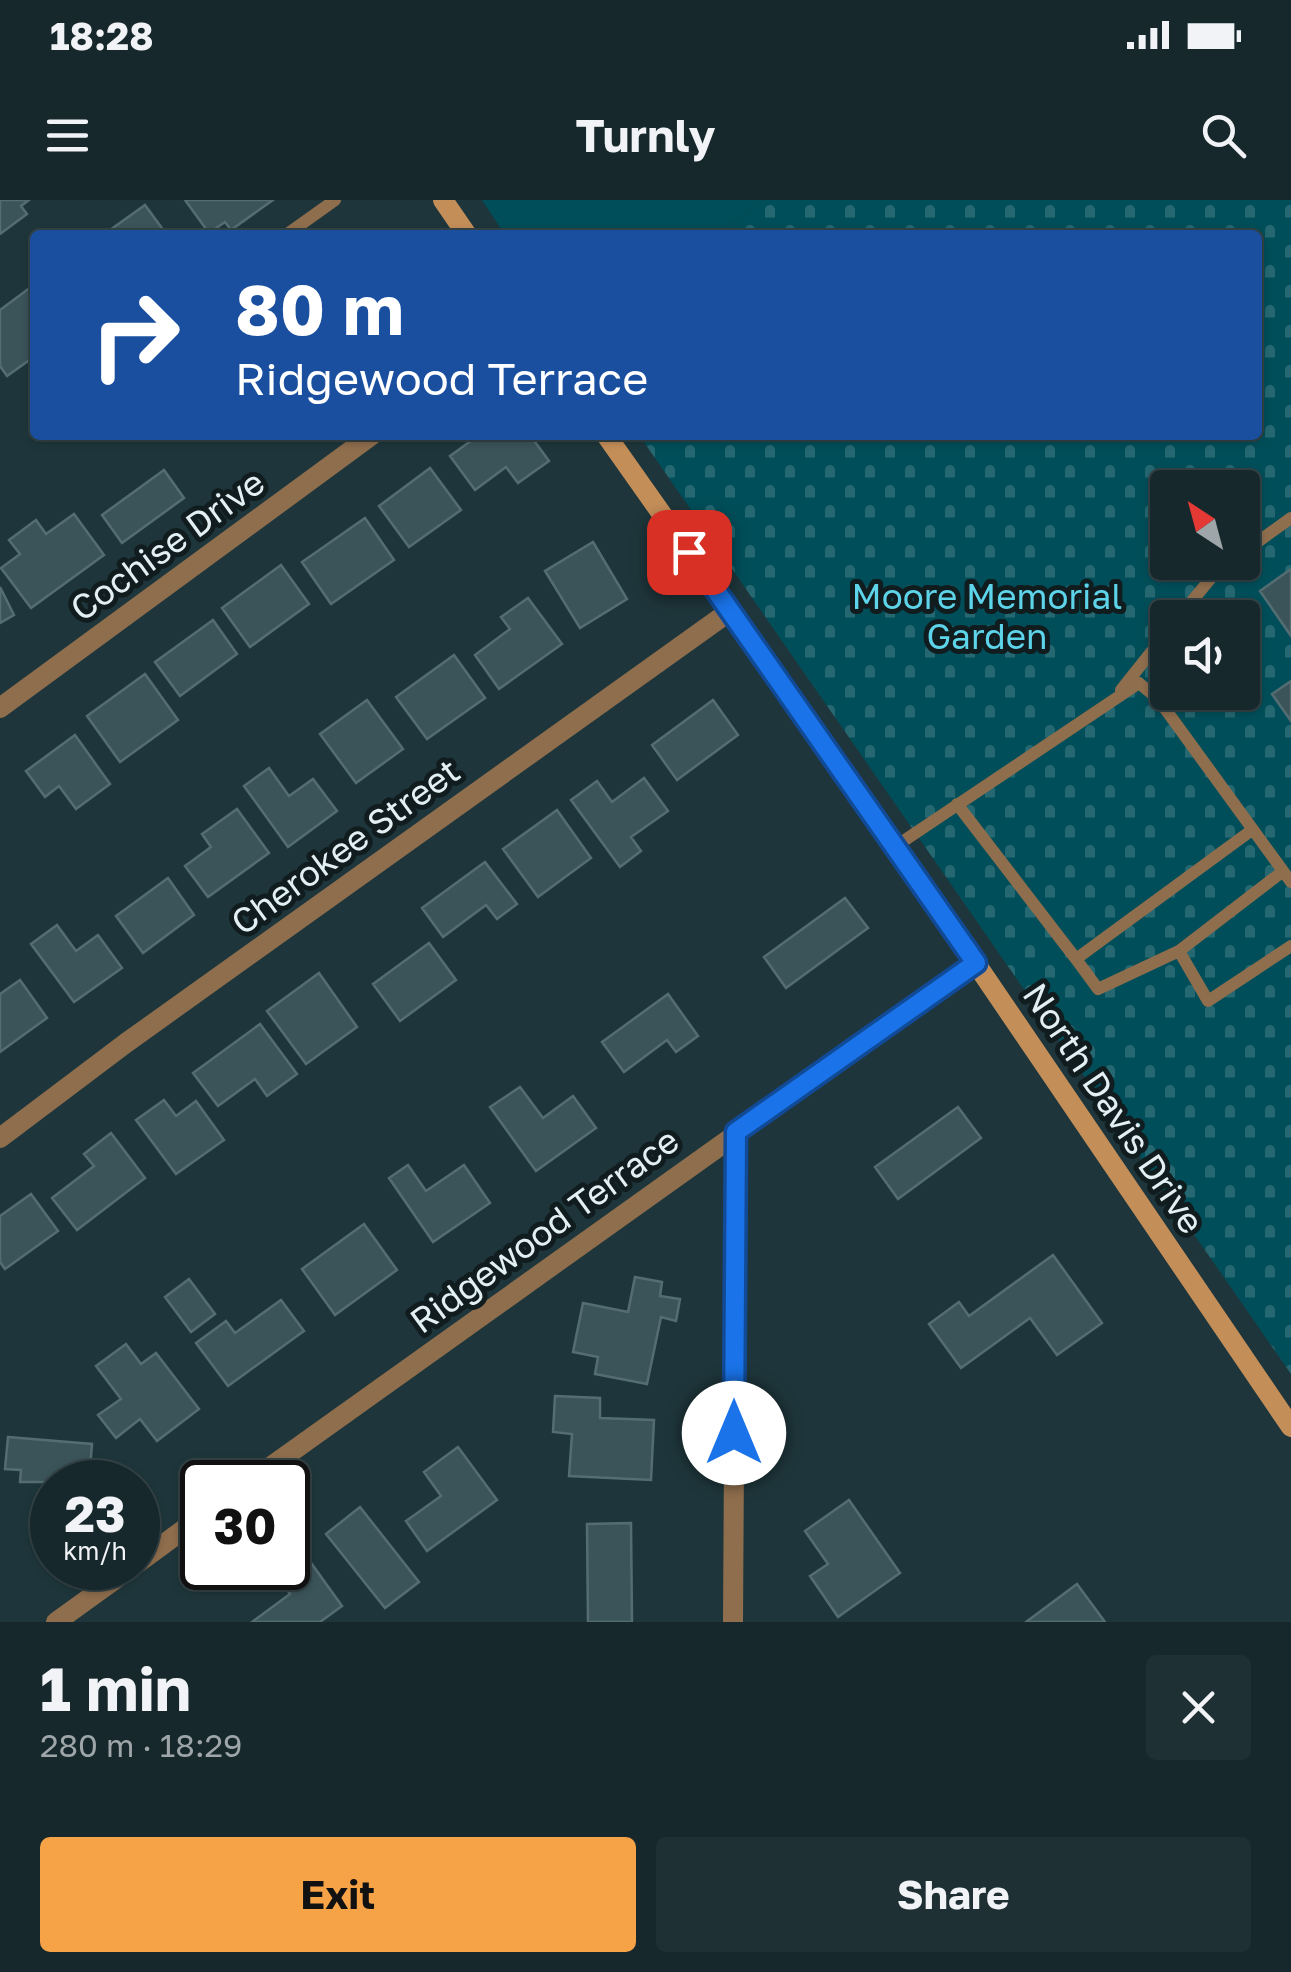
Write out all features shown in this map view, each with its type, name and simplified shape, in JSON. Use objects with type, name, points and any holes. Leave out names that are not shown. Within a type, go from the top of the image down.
[{"type":"street","points":[[443,200],[464,230]]},
{"type":"street","name":"Cochise Drive","points":[[0,708],[365,440]]},
{"type":"street","name":"North Davis Drive","points":[[610,440],[896,846],[1291,1427]]},
{"type":"street","name":"Cherokee Street","points":[[0,1138],[126,1043],[730,611]]},
{"type":"street","name":"Ridgewood Terrace","points":[[280,1460],[976,963]]},
{"type":"street","points":[[733,1622],[736,1132]]},
{"type":"street","points":[[56,1622],[100,1590]]},
{"type":"lane","points":[[293,230],[335,200]]},
{"type":"lane","points":[[1260,540],[1291,518]]},
{"type":"lane","points":[[1193,600],[1209,580]]},
{"type":"lane","points":[[1116,696],[1150,654]]},
{"type":"lane","points":[[896,846],[1116,696],[1139,683],[1158,699],[1286,877],[1179,950],[1098,989],[958,804]]},
{"type":"lane","points":[[1076,958],[1252,830]]},
{"type":"lane","points":[[1179,950],[1208,1001],[1291,946]]},
{"type":"green space","points":[[482,200],[765,200],[724,230],[502,230]]},
{"type":"green space","name":"Moore Memorial Garden","points":[[765,200],[1291,200],[1291,1374],[642,440],[1262,440],[1262,230],[724,230]]},
{"type":"building","points":[[0,200],[29,200],[21,206],[27,214],[0,234]]},
{"type":"building","points":[[185,200],[273,200],[231,230],[225,222],[207,230]]},
{"type":"building","points":[[145,205],[163,230],[110,230]]},
{"type":"building","points":[[30,288],[30,360],[7,376],[0,366],[0,310]]},
{"type":"building","points":[[472,440],[534,440],[549,461],[518,483],[506,467],[475,490],[450,456]]},
{"type":"building","points":[[430,468],[461,510],[409,547],[379,506]]},
{"type":"building","points":[[164,470],[184,498],[122,543],[102,515]]},
{"type":"building","points":[[74,514],[104,555],[31,608],[1,568],[20,554],[9,540],[36,520],[46,534]]},
{"type":"building","points":[[365,518],[394,560],[331,604],[302,562]]},
{"type":"building","points":[[593,542],[627,599],[580,628],[545,571]]},
{"type":"building","points":[[281,565],[309,604],[250,647],[222,608]]},
{"type":"building","points":[[1291,569],[1291,636],[1260,591]]},
{"type":"building","points":[[0,587],[14,615],[0,623]]},
{"type":"building","points":[[528,598],[562,644],[499,689],[475,655],[510,629],[501,617]]},
{"type":"building","points":[[213,620],[237,654],[180,696],[155,662]]},
{"type":"building","points":[[454,655],[485,698],[427,739],[396,697]]},
{"type":"building","points":[[145,674],[178,720],[120,762],[87,716]]},
{"type":"building","points":[[1291,681],[1291,721],[1272,694]]},
{"type":"building","points":[[367,700],[403,749],[356,783],[320,734]]},
{"type":"building","points":[[713,700],[738,735],[677,780],[652,745]]},
{"type":"building","points":[[75,735],[110,784],[76,809],[59,786],[45,797],[26,771]]},
{"type":"building","points":[[269,768],[289,796],[313,779],[337,811],[288,847],[244,786]]},
{"type":"building","points":[[644,778],[668,811],[631,837],[641,851],[620,867],[571,800],[597,781],[612,802]]},
{"type":"building","points":[[237,809],[269,853],[208,897],[185,866],[211,847],[202,834]]},
{"type":"building","points":[[557,810],[591,858],[538,897],[503,849]]},
{"type":"building","points":[[485,862],[517,904],[497,919],[486,905],[443,937],[422,908]]},
{"type":"building","points":[[168,878],[194,915],[143,953],[116,916]]},
{"type":"building","points":[[845,898],[868,928],[786,988],[764,957]]},
{"type":"building","points":[[57,925],[76,951],[98,935],[122,968],[74,1002],[31,944]]},
{"type":"building","points":[[429,943],[456,980],[400,1021],[373,984]]},
{"type":"building","points":[[319,973],[357,1027],[306,1064],[267,1011]]},
{"type":"building","points":[[20,980],[47,1018],[0,1052],[0,994]]},
{"type":"building","points":[[668,994],[698,1036],[676,1052],[667,1040],[624,1072],[602,1042]]},
{"type":"building","points":[[260,1024],[297,1074],[267,1096],[255,1079],[218,1106],[193,1073]]},
{"type":"building","points":[[520,1087],[543,1118],[573,1096],[596,1128],[536,1171],[490,1107]]},
{"type":"building","points":[[164,1100],[176,1116],[196,1101],[224,1140],[176,1174],[136,1120]]},
{"type":"building","points":[[958,1107],[981,1138],[898,1199],[875,1167]]},
{"type":"building","points":[[111,1133],[145,1178],[77,1230],[52,1198],[94,1166],[84,1154]]},
{"type":"building","points":[[408,1165],[426,1191],[464,1165],[490,1203],[433,1242],[389,1178]]},
{"type":"building","points":[[31,1194],[58,1231],[5,1269],[0,1262],[0,1216]]},
{"type":"building","points":[[364,1224],[397,1270],[335,1315],[302,1269]]},
{"type":"building","points":[[1053,1255],[1102,1323],[1057,1355],[1030,1318],[961,1368],[929,1324],[959,1302],[969,1316]]},
{"type":"building","points":[[635,1277],[662,1282],[660,1296],[680,1299],[676,1321],[661,1317],[647,1384],[595,1374],[598,1357],[573,1352],[583,1303],[628,1312]]},
{"type":"building","points":[[189,1279],[215,1314],[191,1332],[165,1297]]},
{"type":"building","points":[[281,1300],[304,1331],[228,1386],[196,1343],[226,1321],[235,1333]]},
{"type":"building","points":[[126,1344],[141,1364],[156,1353],[199,1409],[157,1441],[140,1419],[116,1438],[98,1415],[121,1399],[96,1366]]},
{"type":"building","points":[[555,1396],[600,1398],[600,1418],[654,1420],[651,1480],[569,1476],[572,1434],[553,1432]]},
{"type":"building","points":[[8,1437],[92,1444],[91,1460],[30,1460],[30,1482],[20,1482],[21,1470],[5,1469]]},
{"type":"building","points":[[458,1447],[497,1500],[427,1551],[406,1521],[441,1496],[424,1472]]},
{"type":"building","points":[[849,1500],[900,1573],[838,1617],[810,1576],[828,1564],[805,1531]]},
{"type":"building","points":[[360,1507],[419,1582],[385,1608],[326,1534]]},
{"type":"building","points":[[631,1523],[632,1622],[588,1622],[587,1524]]},
{"type":"building","points":[[310,1561],[342,1606],[320,1622],[252,1622],[290,1594],[287,1590],[310,1590]]},
{"type":"building","points":[[1077,1584],[1105,1622],[1026,1622]]},
{"type":"route","points":[[689,552],[976,963],[736,1132],[734,1433]]}]
